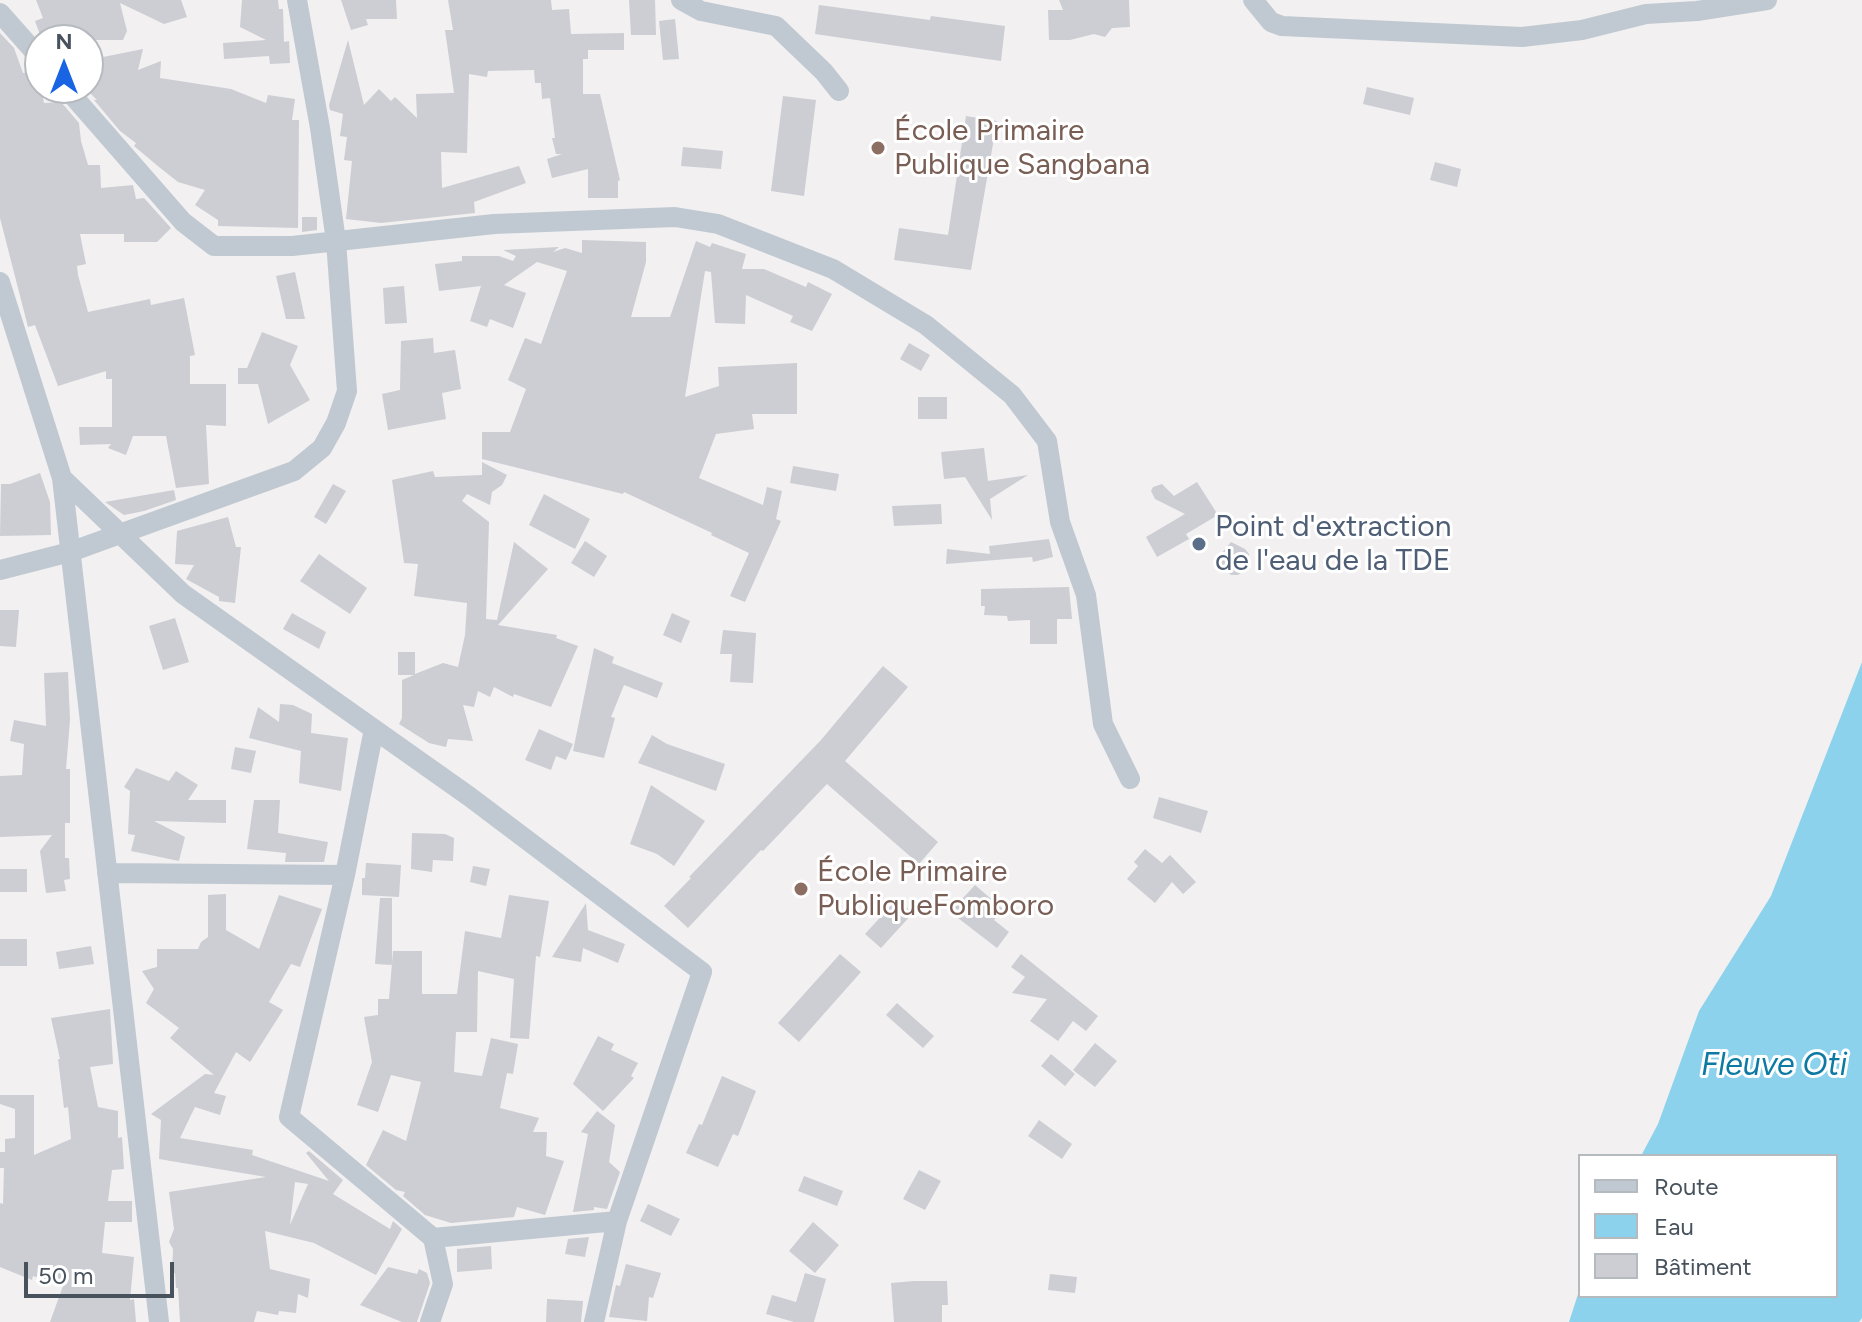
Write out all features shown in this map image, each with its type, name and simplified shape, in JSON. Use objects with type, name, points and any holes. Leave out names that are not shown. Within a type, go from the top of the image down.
[{"type":"street","points":[[0,570],[70,552],[294,471],[322,448],[336,423],[347,391],[336,241],[297,0]]},
{"type":"street","points":[[681,0],[701,11],[776,26],[824,72],[839,91]]},
{"type":"street","points":[[1253,0],[1271,22],[1282,26],[1522,37],[1582,30],[1646,14],[1697,11],[1767,0]]},
{"type":"street","points":[[0,13],[24,40]]},
{"type":"street","points":[[80,104],[183,222],[214,246],[292,246],[494,224],[675,217],[718,224],[833,269],[926,325],[1012,395],[1047,441],[1060,522],[1086,595],[1103,724],[1130,779]]},
{"type":"street","points":[[0,282],[62,478],[159,1322]]},
{"type":"street","points":[[62,478],[183,594],[646,927],[702,972],[617,1221],[594,1322]]},
{"type":"street","points":[[374,729],[345,875],[289,1117],[433,1238],[443,1284],[430,1322]]},
{"type":"street","points":[[107,873],[345,875]]},
{"type":"street","points":[[433,1238],[617,1221]]},
{"type":"water","name":"Fleuve Oti","points":[[1862,662],[1862,1318],[1859,1322],[1569,1322],[1578,1294],[1578,1298],[1838,1298],[1838,1154],[1642,1154],[1658,1124],[1699,1011],[1771,896]]},
{"type":"building","points":[[36,0],[181,0],[187,17],[164,24],[120,3],[127,31],[123,40],[104,40],[104,24],[36,24],[35,21],[43,18]]},
{"type":"building","points":[[242,0],[278,0],[279,9],[283,9],[284,42],[289,41],[290,63],[270,64],[269,56],[224,59],[223,43],[266,40],[240,27]]},
{"type":"building","points":[[341,0],[396,0],[397,19],[366,19],[368,25],[351,30]]},
{"type":"building","points":[[448,0],[551,0],[552,10],[569,9],[571,34],[624,33],[624,50],[588,50],[588,59],[583,59],[583,94],[600,94],[620,180],[618,198],[588,198],[588,169],[552,178],[547,159],[562,154],[556,154],[552,138],[555,138],[550,98],[542,99],[541,83],[535,83],[534,70],[488,71],[487,77],[469,74],[467,153],[441,152],[442,188],[519,166],[526,183],[474,202],[475,213],[381,223],[346,219],[352,161],[344,160],[347,137],[340,136],[343,114],[330,110],[329,105],[348,40],[364,105],[379,89],[391,101],[395,97],[417,118],[416,94],[454,93],[445,30],[453,30]]},
{"type":"building","points":[[629,0],[655,0],[656,35],[631,35]]},
{"type":"building","points":[[1059,0],[1129,0],[1130,27],[1112,28],[1105,37],[1094,34],[1070,40],[1049,40],[1048,10],[1063,10]]},
{"type":"building","points":[[819,5],[930,20],[931,16],[1005,26],[1001,61],[815,34]]},
{"type":"building","points":[[675,19],[679,59],[663,60],[659,21]]},
{"type":"building","points":[[0,33],[14,48],[24,73],[24,104],[63,104],[79,123],[88,165],[100,165],[101,188],[133,185],[136,199],[144,198],[171,228],[157,242],[124,242],[124,234],[80,234],[86,264],[77,266],[78,275],[88,312],[150,299],[151,305],[184,298],[195,355],[190,356],[190,384],[226,384],[226,426],[206,425],[209,484],[176,488],[166,436],[133,436],[126,455],[108,448],[111,444],[80,445],[79,427],[112,427],[112,379],[106,379],[106,371],[58,386],[35,325],[28,327],[0,218]]},
{"type":"building","points":[[143,49],[138,70],[161,61],[160,78],[231,89],[266,103],[268,95],[295,99],[292,120],[299,120],[298,228],[218,226],[218,220],[195,205],[205,190],[178,182],[134,146],[136,143],[120,131],[97,104],[104,104],[104,57]]},
{"type":"building","points":[[1367,87],[1414,98],[1410,115],[1363,104]]},
{"type":"building","points":[[783,96],[816,100],[804,196],[771,191]]},
{"type":"building","points":[[966,116],[997,121],[971,270],[894,260],[899,228],[948,235]]},
{"type":"building","points":[[683,147],[723,151],[721,169],[681,166]]},
{"type":"building","points":[[1435,162],[1461,169],[1457,187],[1430,180]]},
{"type":"building","points":[[302,217],[317,217],[317,230],[302,232]]},
{"type":"building","points":[[582,240],[646,242],[646,262],[631,317],[670,317],[696,241],[746,254],[742,269],[764,269],[806,287],[808,282],[832,294],[812,331],[790,322],[793,316],[746,295],[745,324],[715,323],[711,272],[705,271],[685,397],[719,386],[718,367],[797,363],[797,414],[752,414],[754,429],[716,434],[699,478],[763,505],[767,487],[782,491],[776,519],[781,521],[745,602],[730,596],[749,553],[624,492],[482,459],[482,432],[510,432],[526,389],[508,380],[525,338],[541,344],[567,271],[537,262],[504,285],[526,293],[513,328],[490,319],[487,327],[470,321],[481,286],[439,291],[435,264],[462,261],[462,256],[499,256],[513,261],[516,256],[503,250],[559,247],[553,252],[565,248],[582,253]]},
{"type":"building","points":[[295,272],[305,319],[286,319],[276,276]]},
{"type":"building","points":[[404,286],[407,323],[385,324],[383,288]]},
{"type":"building","points":[[262,332],[298,346],[290,365],[310,400],[268,424],[258,384],[238,384],[238,368],[247,368]]},
{"type":"building","points":[[433,338],[434,353],[455,350],[461,389],[442,393],[446,419],[388,430],[382,394],[400,390],[401,341]]},
{"type":"building","points":[[909,343],[930,355],[921,371],[900,359]]},
{"type":"building","points":[[918,397],[947,397],[947,419],[918,419]]},
{"type":"building","points":[[984,448],[988,481],[1028,475],[990,499],[992,520],[965,477],[944,479],[941,452]]},
{"type":"building","points":[[482,462],[507,475],[502,485],[492,492],[490,505],[467,494],[462,501],[489,522],[486,619],[497,620],[514,542],[548,569],[498,625],[557,635],[556,638],[578,646],[551,707],[514,694],[513,697],[494,687],[490,697],[478,691],[474,707],[463,705],[473,741],[448,739],[446,747],[429,743],[399,724],[402,718],[402,680],[414,675],[398,675],[398,652],[415,652],[415,674],[443,663],[458,667],[465,635],[467,603],[414,596],[418,564],[404,563],[392,480],[433,471],[435,477],[482,475]]},
{"type":"building","points":[[793,466],[839,474],[836,491],[790,483]]},
{"type":"building","points":[[40,473],[50,502],[51,535],[0,536],[1,484],[10,484]]},
{"type":"building","points":[[1197,482],[1218,515],[1186,534],[1189,539],[1157,557],[1146,537],[1185,514],[1155,499],[1151,491],[1153,487],[1162,484],[1174,496]]},
{"type":"building","points":[[333,484],[346,491],[326,524],[314,517]]},
{"type":"building","points":[[174,490],[176,500],[124,515],[105,502]]},
{"type":"building","points":[[544,494],[590,519],[575,549],[529,525]]},
{"type":"building","points":[[941,504],[942,524],[894,526],[892,506]]},
{"type":"building","points":[[228,517],[236,547],[241,547],[235,603],[219,601],[219,597],[186,579],[194,565],[175,564],[177,531]]},
{"type":"building","points":[[1049,539],[1053,557],[1033,562],[1032,557],[946,564],[947,549],[990,554],[989,546]]},
{"type":"building","points":[[585,541],[607,556],[594,577],[571,563]]},
{"type":"building","points":[[1231,542],[1249,554],[1249,567],[1238,575],[1231,575],[1221,566],[1222,553]]},
{"type":"building","points":[[319,554],[367,588],[350,614],[300,581]]},
{"type":"building","points":[[1069,587],[1072,619],[1057,619],[1057,644],[1030,644],[1030,620],[1008,621],[1007,616],[984,615],[985,606],[981,606],[981,589]]},
{"type":"building","points":[[0,610],[19,610],[16,647],[0,646]]},
{"type":"building","points":[[292,613],[326,632],[319,649],[283,629]]},
{"type":"building","points":[[672,613],[690,621],[681,643],[663,635]]},
{"type":"building","points":[[175,618],[189,662],[163,670],[149,626]]},
{"type":"building","points":[[723,630],[756,633],[753,683],[730,682],[732,654],[720,654]]},
{"type":"building","points":[[594,648],[614,657],[612,663],[663,683],[657,698],[624,685],[611,717],[615,718],[604,758],[573,751]]},
{"type":"building","points":[[883,666],[908,687],[845,761],[938,842],[919,864],[827,784],[688,928],[664,906],[821,740]]},
{"type":"building","points":[[68,672],[70,720],[66,769],[70,769],[70,823],[65,823],[65,858],[69,858],[70,879],[64,880],[66,891],[46,893],[40,851],[52,835],[0,837],[0,776],[22,775],[24,744],[10,741],[14,720],[46,726],[44,673]]},
{"type":"building","points":[[280,704],[293,705],[312,714],[311,733],[348,738],[341,791],[299,783],[301,751],[249,738],[258,707],[279,722]]},
{"type":"building","points":[[539,729],[573,744],[566,760],[556,756],[551,770],[525,760]]},
{"type":"building","points":[[652,735],[667,744],[725,764],[716,791],[638,763]]},
{"type":"building","points":[[235,747],[256,751],[251,773],[231,769]]},
{"type":"building","points":[[136,768],[169,781],[176,771],[198,785],[188,800],[226,800],[226,823],[154,821],[185,837],[179,861],[131,851],[135,835],[128,834],[130,791],[124,787]]},
{"type":"building","points":[[651,785],[705,821],[674,866],[657,854],[630,844]]},
{"type":"building","points":[[1159,797],[1208,811],[1201,833],[1153,818]]},
{"type":"building","points":[[254,800],[280,800],[278,833],[328,842],[324,862],[285,862],[286,853],[247,849]]},
{"type":"building","points":[[412,833],[445,834],[454,838],[453,861],[433,860],[432,872],[411,869]]},
{"type":"building","points":[[1145,849],[1162,863],[1170,855],[1196,882],[1183,894],[1172,882],[1155,903],[1127,879],[1138,866],[1134,862]]},
{"type":"building","points":[[366,863],[401,865],[399,897],[362,895]]},
{"type":"building","points":[[473,866],[490,869],[486,886],[470,882]]},
{"type":"building","points":[[0,869],[27,869],[27,892],[0,892]]},
{"type":"building","points":[[975,885],[1003,909],[994,920],[1009,932],[997,948],[950,912]]},
{"type":"building","points":[[226,894],[226,930],[259,949],[279,895],[322,909],[300,967],[291,964],[269,1002],[283,1010],[250,1062],[236,1052],[214,1093],[226,1096],[220,1115],[195,1107],[180,1138],[253,1150],[252,1155],[329,1181],[306,1153],[309,1151],[343,1180],[333,1194],[390,1229],[393,1221],[402,1229],[376,1275],[314,1243],[265,1231],[270,1269],[310,1279],[308,1298],[298,1294],[296,1313],[279,1311],[278,1315],[257,1311],[254,1322],[180,1322],[178,1288],[175,1273],[172,1273],[173,1249],[169,1242],[174,1229],[169,1192],[266,1177],[159,1159],[161,1120],[151,1114],[205,1074],[214,1075],[170,1038],[179,1028],[146,1003],[154,989],[142,971],[157,967],[157,949],[198,949],[208,937],[208,895]],"holes":[[[295,1182],[308,1184],[290,1225]]]},
{"type":"building","points":[[509,895],[549,901],[540,957],[536,956],[529,1039],[510,1038],[514,979],[478,971],[477,1032],[456,1032],[454,1072],[482,1076],[491,1038],[518,1044],[513,1074],[507,1073],[500,1108],[539,1118],[533,1132],[547,1132],[546,1156],[564,1161],[545,1215],[517,1207],[514,1217],[451,1223],[425,1215],[403,1196],[405,1192],[396,1190],[366,1165],[383,1130],[406,1141],[421,1082],[391,1075],[378,1112],[357,1105],[372,1062],[364,1017],[378,1015],[378,999],[389,999],[393,951],[422,951],[422,994],[457,994],[465,931],[501,938]]},
{"type":"building","points":[[380,898],[392,898],[392,965],[375,964]]},
{"type":"building","points":[[897,899],[913,913],[881,948],[865,934]]},
{"type":"building","points":[[586,903],[588,930],[625,944],[618,963],[583,948],[581,962],[552,957]]},
{"type":"building","points":[[0,939],[27,939],[27,966],[0,966]]},
{"type":"building","points":[[91,946],[94,964],[59,969],[56,952]]},
{"type":"building","points":[[840,954],[861,972],[799,1042],[778,1023]]},
{"type":"building","points":[[1021,954],[1098,1016],[1086,1031],[1073,1021],[1058,1041],[1030,1021],[1047,999],[1012,993],[1025,977],[1011,967]]},
{"type":"building","points":[[897,1003],[934,1036],[923,1048],[886,1015]]},
{"type":"building","points":[[110,1009],[113,1064],[90,1067],[98,1107],[118,1111],[118,1138],[122,1137],[124,1169],[112,1170],[108,1201],[132,1201],[132,1222],[105,1222],[102,1253],[134,1257],[130,1300],[134,1299],[136,1322],[50,1322],[63,1286],[33,1276],[32,1280],[0,1267],[0,1203],[3,1204],[4,1168],[0,1168],[0,1152],[5,1152],[5,1139],[15,1138],[15,1109],[0,1104],[0,1095],[34,1095],[34,1155],[71,1139],[51,1018]]},
{"type":"building","points":[[598,1036],[614,1044],[611,1050],[638,1063],[631,1076],[634,1078],[603,1111],[573,1084]]},
{"type":"building","points":[[1095,1043],[1117,1061],[1095,1087],[1073,1070]]},
{"type":"building","points":[[1051,1054],[1075,1074],[1065,1086],[1041,1066]]},
{"type":"building","points":[[722,1076],[756,1091],[738,1136],[733,1134],[718,1167],[686,1153],[699,1124],[702,1125]]},
{"type":"building","points":[[597,1111],[615,1125],[609,1162],[620,1172],[607,1209],[594,1207],[594,1210],[573,1212],[588,1134],[581,1132]]},
{"type":"building","points":[[1039,1120],[1072,1144],[1062,1159],[1028,1136]]},
{"type":"building","points":[[919,1170],[941,1181],[925,1210],[903,1199]]},
{"type":"building","points":[[804,1176],[843,1191],[837,1206],[798,1191]]},
{"type":"building","points":[[648,1204],[680,1219],[671,1236],[640,1221]]},
{"type":"building","points":[[813,1222],[839,1245],[815,1273],[789,1251]]},
{"type":"building","points":[[589,1237],[585,1257],[565,1254],[568,1239]]},
{"type":"building","points":[[491,1246],[492,1269],[457,1272],[457,1249]]},
{"type":"building","points":[[626,1264],[661,1273],[653,1298],[649,1297],[647,1321],[609,1317],[616,1285],[620,1286]]},
{"type":"building","points":[[388,1267],[417,1274],[419,1269],[427,1273],[430,1283],[417,1322],[402,1322],[360,1305]]},
{"type":"building","points":[[805,1273],[826,1279],[814,1322],[794,1322],[766,1314],[772,1295],[796,1302]]},
{"type":"building","points":[[1050,1274],[1077,1277],[1075,1293],[1048,1290]]},
{"type":"building","points":[[947,1281],[948,1305],[942,1305],[942,1322],[894,1322],[891,1283]]},
{"type":"building","points":[[547,1299],[583,1301],[581,1322],[546,1322]]},
{"type":"place","name":"École Primaire Publique Sangbana","points":[[878,148]]},
{"type":"place","name":"Point d'extraction de l'eau de la TDE","points":[[1199,544]]},
{"type":"place","name":"École Primaire PubliqueFomboro","points":[[801,889]]}]
